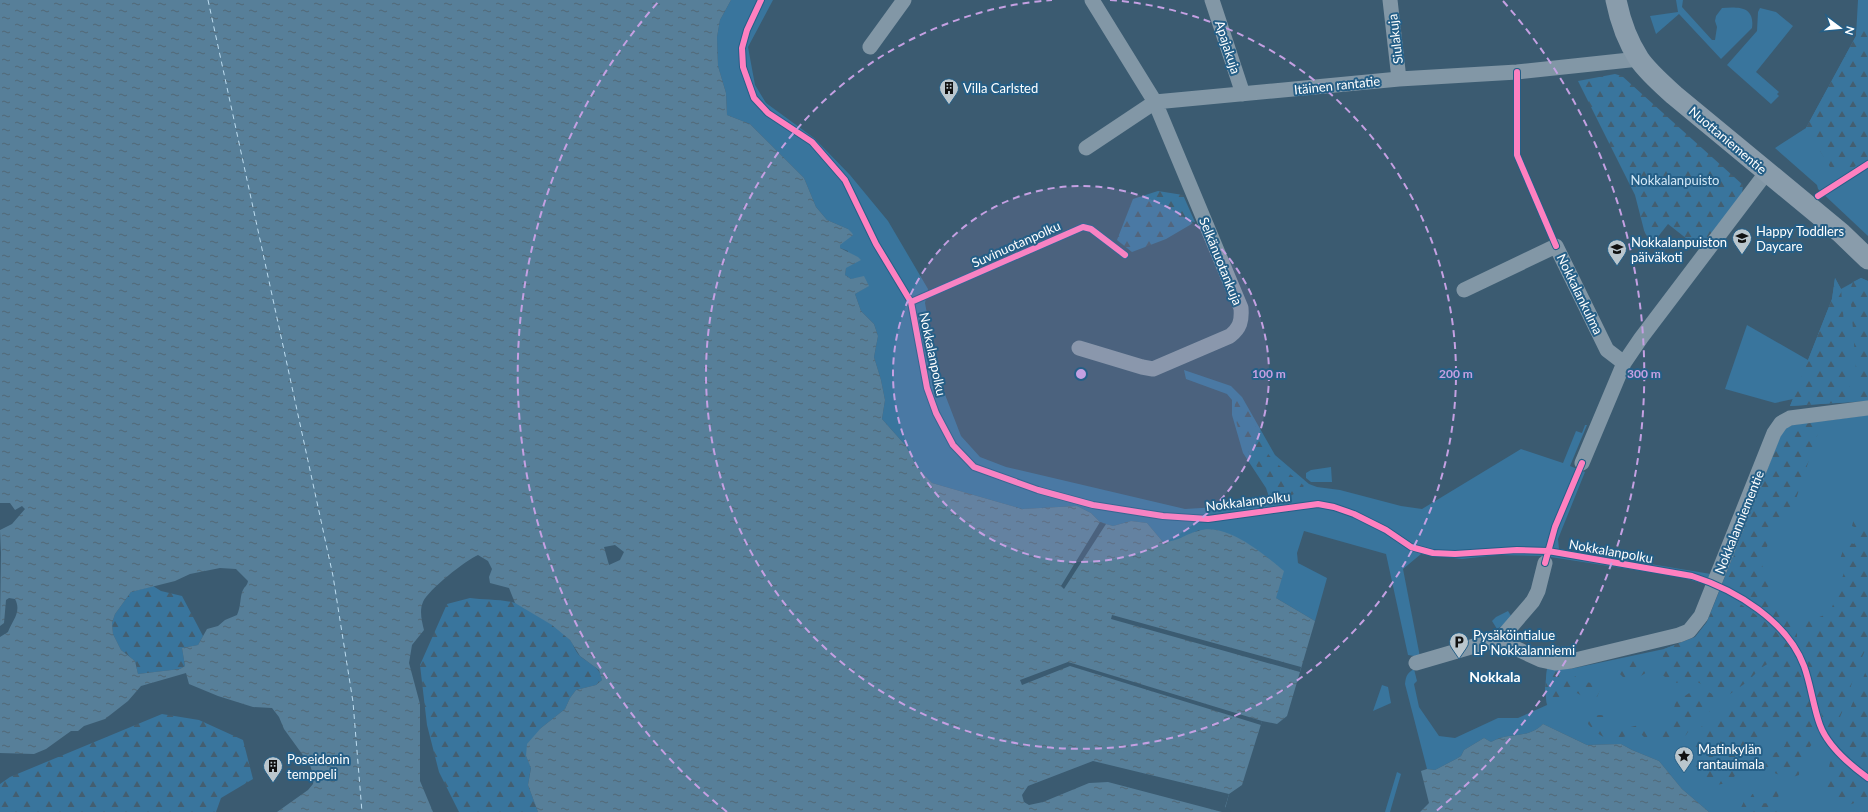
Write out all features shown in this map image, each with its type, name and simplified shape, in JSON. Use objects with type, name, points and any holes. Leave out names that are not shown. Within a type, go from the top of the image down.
[{"type":"main road","name":"Nuottaniementie","points":[[1616,0],[1624,27],[1639,59],[1674,95],[1766,173],[1841,233],[1868,259]]},
{"type":"street","points":[[870,47],[904,0]]},
{"type":"street","points":[[1086,148],[1155,102],[1092,0]]},
{"type":"street","name":"Apajakuja","points":[[1212,0],[1243,94]]},
{"type":"street","name":"Siulakuja","points":[[1390,0],[1399,79]]},
{"type":"street","name":"Itäinen rantatie","points":[[1155,102],[1399,79],[1517,72],[1639,59]]},
{"type":"street","name":"Selkänuotankuja","points":[[1079,348],[1152,369],[1230,336],[1240,325],[1242,318],[1241,308],[1155,102]]},
{"type":"street","points":[[1582,463],[1624,363],[1641,338],[1766,173]]},
{"type":"street","name":"Nokkalankulma","points":[[1464,290],[1556,246],[1607,350],[1624,363]]},
{"type":"street","name":"Nokkalanniementie","points":[[1502,642],[1541,660],[1555,663],[1571,661],[1671,637],[1689,631],[1701,616],[1774,433],[1781,423],[1790,418],[1801,416],[1868,408]]},
{"type":"street","points":[[1416,663],[1488,642],[1502,642],[1503,636],[1533,601],[1538,591],[1545,562]]},
{"type":"green space","points":[[731,0],[773,0],[748,47],[755,85],[766,103],[814,138],[850,175],[888,221],[928,289],[925,303],[939,379],[961,436],[980,457],[1006,467],[1185,509],[1251,505],[1270,500],[1266,488],[1243,453],[1232,415],[1232,400],[1227,394],[1186,379],[1184,370],[1231,386],[1242,397],[1275,455],[1309,484],[1317,487],[1340,490],[1401,506],[1422,509],[1521,449],[1563,463],[1576,431],[1582,433],[1585,425],[1587,425],[1570,466],[1585,472],[1558,539],[1559,549],[1711,574],[1708,585],[1680,577],[1544,556],[1497,555],[1462,559],[1421,554],[1403,569],[1420,657],[1408,655],[1386,554],[1304,531],[1297,553],[1298,563],[1327,578],[1315,621],[1276,598],[1199,530],[1177,541],[1163,542],[1147,523],[1131,521],[1113,526],[1100,522],[1091,513],[1077,506],[1022,509],[932,483],[917,467],[906,446],[882,419],[885,400],[874,357],[878,336],[874,324],[861,311],[855,294],[868,286],[845,275],[848,251],[840,248],[848,229],[827,220],[816,207],[804,178],[750,124],[727,115],[726,93],[718,66],[717,37],[720,20]]},
{"type":"green space","points":[[1676,0],[1683,0],[1682,7],[1712,40],[1715,40],[1717,27],[1715,21],[1716,16],[1722,8],[1744,9],[1751,15],[1752,28],[1721,59],[1679,14],[1656,34],[1650,16],[1678,12]]},
{"type":"green space","points":[[1858,0],[1868,0],[1868,236],[1818,189],[1817,185],[1775,148],[1806,128],[1856,36]]},
{"type":"green space","points":[[1760,8],[1776,12],[1793,26],[1756,72],[1779,92],[1777,94],[1779,96],[1771,104],[1727,65],[1757,31],[1758,12]]},
{"type":"green space","points":[[1858,17],[1866,19],[1868,22],[1868,158],[1851,169],[1830,167],[1806,128],[1856,36]]},
{"type":"green space","name":"Nokkalanpuisto","points":[[1615,74],[1622,76],[1743,185],[1742,194],[1701,250],[1668,224],[1653,243],[1645,234],[1635,195],[1578,81]]},
{"type":"green space","points":[[1158,191],[1183,195],[1195,222],[1166,239],[1132,252],[1117,240],[1133,199]]},
{"type":"green space","points":[[1835,278],[1841,289],[1861,278],[1868,281],[1868,401],[1790,406],[1793,399],[1775,403],[1725,389],[1747,325],[1808,360],[1832,299]]},
{"type":"green space","points":[[1835,278],[1841,289],[1851,402],[1790,406],[1832,299]]},
{"type":"green space","points":[[1861,278],[1868,281],[1868,401],[1860,401],[1857,383],[1850,290],[1853,282]]},
{"type":"green space","points":[[1236,399],[1247,408],[1269,455],[1276,463],[1304,486],[1293,495],[1281,497],[1271,494],[1270,488],[1251,457],[1240,433],[1236,421]]},
{"type":"green space","points":[[1868,415],[1868,812],[1709,812],[1682,789],[1659,761],[1621,744],[1587,745],[1543,724],[1537,729],[1525,734],[1505,737],[1491,742],[1484,738],[1464,750],[1461,756],[1456,759],[1435,770],[1427,769],[1405,684],[1408,673],[1414,669],[1417,681],[1414,684],[1419,707],[1439,736],[1455,738],[1498,718],[1518,718],[1547,705],[1545,689],[1547,669],[1570,669],[1664,649],[1695,638],[1707,622],[1781,435],[1788,426]]},
{"type":"green space","points":[[1824,420],[1818,433],[1796,499],[1777,525],[1769,540],[1762,565],[1772,597],[1777,606],[1786,617],[1797,621],[1797,639],[1792,640],[1775,618],[1725,580],[1781,435],[1788,426]]},
{"type":"green space","points":[[1331,467],[1332,482],[1311,482],[1306,478],[1306,473],[1311,470]]},
{"type":"green space","points":[[1854,518],[1868,518],[1868,644],[1846,696],[1845,705],[1835,729],[1830,733],[1825,729],[1813,680],[1802,649],[1803,623],[1830,613],[1847,564],[1839,562],[1846,542],[1854,544],[1859,529],[1852,526]]},
{"type":"green space","points":[[153,586],[161,591],[182,596],[203,636],[198,645],[182,648],[185,666],[180,669],[138,674],[135,661],[121,650],[113,634],[112,623],[115,614],[131,592]]},
{"type":"green space","points":[[1720,592],[1739,603],[1768,624],[1791,649],[1761,668],[1747,682],[1730,694],[1720,694],[1688,677],[1683,678],[1682,682],[1675,683],[1662,675],[1661,667],[1664,649],[1695,637],[1707,622]]},
{"type":"green space","points":[[470,598],[510,602],[522,605],[536,613],[551,623],[569,639],[578,654],[594,666],[601,676],[602,680],[596,685],[576,690],[565,709],[541,728],[526,756],[531,767],[528,785],[538,812],[459,812],[439,772],[427,725],[420,665],[447,604]]},
{"type":"green space","points":[[1508,611],[1513,619],[1497,629],[1492,621],[1496,617]]},
{"type":"green space","points":[[1794,654],[1809,695],[1816,730],[1815,740],[1802,757],[1799,775],[1786,777],[1766,768],[1766,760],[1770,754],[1784,747],[1786,743],[1785,731],[1771,730],[1760,736],[1761,747],[1748,759],[1738,758],[1734,760],[1738,772],[1732,779],[1723,784],[1710,785],[1683,755],[1686,753],[1715,766],[1720,765],[1704,753],[1690,747],[1690,741],[1697,730],[1720,713],[1775,663]]},
{"type":"green space","points":[[1638,657],[1646,662],[1649,671],[1628,682],[1619,673],[1617,668],[1631,658]]},
{"type":"green space","points":[[1868,666],[1868,765],[1862,759],[1848,756],[1839,745],[1840,733]]},
{"type":"green space","points":[[1547,669],[1570,669],[1578,680],[1595,684],[1600,690],[1597,697],[1589,700],[1577,693],[1547,705],[1545,689]]},
{"type":"green space","points":[[1382,685],[1388,687],[1391,703],[1373,711]]},
{"type":"green space","points":[[1703,689],[1719,699],[1715,707],[1691,727],[1686,735],[1677,740],[1668,741],[1646,739],[1641,734],[1613,739],[1607,738],[1595,731],[1588,724],[1589,718],[1602,715],[1615,720],[1601,722],[1602,728],[1613,731],[1639,725],[1647,725],[1656,730],[1668,731],[1668,727],[1663,723],[1666,717],[1673,718],[1676,716],[1674,709],[1675,702],[1694,690]]},
{"type":"green space","points":[[162,714],[199,720],[243,740],[253,779],[221,798],[216,812],[0,812],[0,784],[10,777]]},
{"type":"green space","points":[[1831,753],[1868,783],[1868,812],[1864,812],[1862,805],[1857,802],[1846,806],[1840,804],[1839,800],[1833,798],[1827,800],[1825,798]]},
{"type":"green space","points":[[1397,772],[1401,774],[1390,812],[1385,812]]},
{"type":"green space","points":[[1776,783],[1780,788],[1777,804],[1785,812],[1739,812],[1747,795],[1753,794],[1758,802],[1767,803],[1770,788]]},
{"type":"water","points":[[0,0],[731,0],[720,20],[717,37],[718,66],[726,93],[727,115],[750,124],[804,178],[816,207],[827,220],[848,229],[852,233],[853,235],[840,245],[840,248],[861,260],[846,268],[845,275],[851,279],[864,276],[869,286],[855,294],[861,311],[874,324],[878,336],[874,357],[885,400],[882,419],[906,446],[917,467],[932,483],[1022,509],[1077,506],[1091,513],[1100,522],[1113,526],[1131,521],[1147,523],[1163,542],[1209,529],[1232,535],[1255,548],[1284,571],[1276,598],[1315,621],[1287,716],[1277,724],[1262,721],[1242,785],[1229,794],[1225,809],[1230,812],[538,812],[528,785],[531,768],[526,756],[527,744],[541,728],[565,709],[576,690],[596,685],[602,680],[599,670],[580,656],[570,640],[552,625],[515,603],[509,588],[490,583],[489,577],[492,569],[488,561],[478,555],[448,576],[426,597],[421,609],[424,630],[412,645],[409,663],[420,704],[420,781],[433,812],[277,812],[308,790],[313,784],[314,777],[310,765],[284,729],[279,717],[272,708],[253,707],[218,696],[189,684],[186,673],[141,686],[128,701],[105,719],[84,726],[78,731],[71,731],[46,749],[34,754],[0,753],[0,637],[8,632],[16,616],[17,604],[15,599],[9,598],[6,600],[4,623],[0,626],[0,530],[12,524],[25,509],[22,506],[15,510],[10,503],[0,503]],"holes":[[[615,545],[624,552],[620,560],[609,565],[604,547]],[[220,568],[236,569],[248,581],[242,592],[237,615],[225,620],[218,626],[207,629],[198,645],[182,648],[185,666],[180,669],[138,674],[135,661],[121,650],[113,634],[112,623],[115,614],[131,592],[175,581],[190,574]]]},
{"type":"water","points":[[1543,724],[1587,745],[1621,744],[1659,761],[1682,789],[1709,812],[1420,812],[1429,803],[1421,771],[1427,769],[1435,770],[1456,759],[1461,756],[1464,750],[1484,738],[1491,742],[1505,737],[1525,734],[1537,729]]},
{"type":"pier","points":[[1100,522],[1106,524],[1064,589],[1061,586]]},
{"type":"pier","points":[[1112,615],[1301,667],[1300,672],[1111,619]]},
{"type":"pier","points":[[1068,662],[1262,721],[1261,725],[1070,666],[1022,685],[1020,680]]},
{"type":"pier","points":[[1093,761],[1229,794],[1225,807],[1232,812],[1222,812],[1108,782],[1089,783],[1043,802],[1029,805],[1024,802],[1022,795],[1028,786]]},
{"type":"ferry route","points":[[208,0],[333,576],[353,702],[362,812]]},
{"type":"cycle path","name":"Nokkalanpolku","points":[[761,0],[747,30],[742,48],[743,67],[754,98],[768,113],[812,142],[845,180],[876,244],[911,302],[927,388],[936,413],[953,445],[974,467],[1038,490],[1093,505],[1163,516],[1208,519],[1318,504],[1334,507],[1354,514],[1386,530],[1411,547],[1433,553],[1455,554],[1517,550],[1548,551],[1692,576],[1726,590],[1758,609],[1773,621],[1786,635],[1804,666],[1820,725],[1828,741],[1840,755],[1868,778]]},
{"type":"cycle path","points":[[1517,72],[1517,155],[1556,246]]},
{"type":"cycle path","points":[[1818,196],[1868,164]]},
{"type":"cycle path","name":"Suvinuotanpolku","points":[[911,302],[1083,227],[1091,229],[1125,255]]},
{"type":"cycle path","points":[[1545,563],[1555,527],[1582,463]]},
{"type":"place","name":"Villa Carlsted","points":[[949,105]]},
{"type":"place","name":"Happy Toddlers Daycare","points":[[1742,255]]},
{"type":"place","name":"Nokkalanpuiston päiväkoti","points":[[1617,266]]},
{"type":"place","name":"Pysäköintialue LP Nokkalanniemi","points":[[1459,659]]},
{"type":"place","name":"Matinkylän rantauimala","points":[[1684,773]]},
{"type":"place","name":"Poseidonin temppeli","points":[[273,783]]},
{"type":"district","name":"Nokkala","points":[[1495,676]]}]
